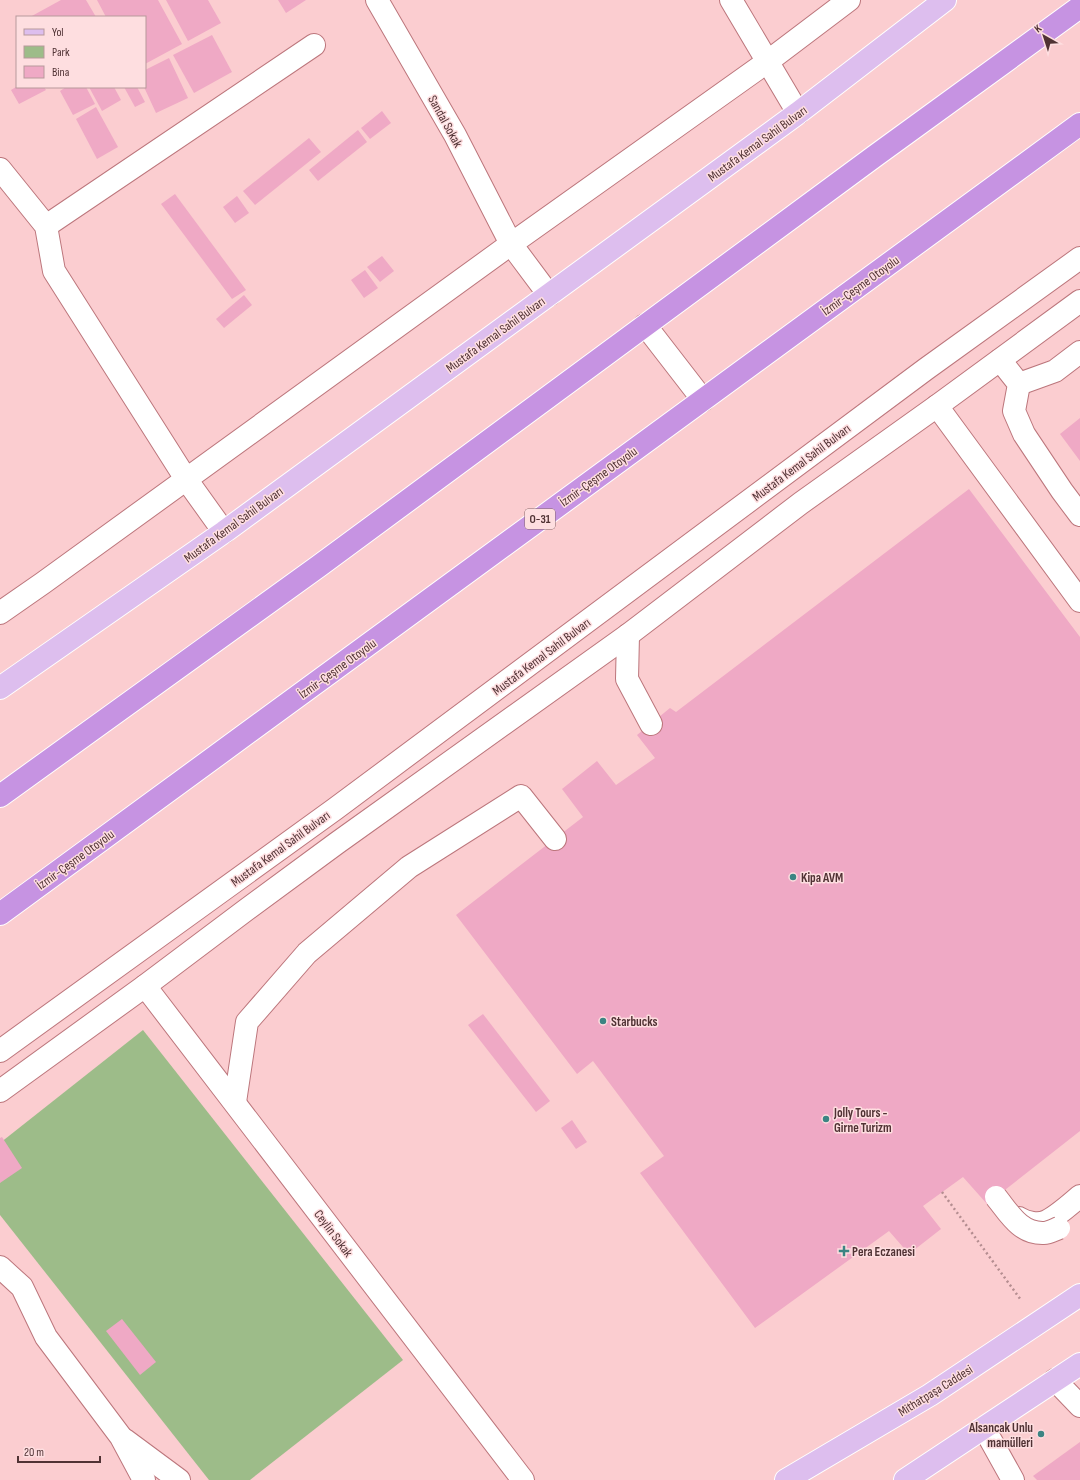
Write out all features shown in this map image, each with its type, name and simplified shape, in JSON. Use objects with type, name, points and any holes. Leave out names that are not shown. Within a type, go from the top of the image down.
[{"type":"highway","points":[[0,796],[319,566],[881,151],[1080,7]]},
{"type":"highway","name":"İzmir-Çeşme Otoyolu","points":[[0,914],[1080,124]]},
{"type":"main road","name":"Mustafa Kemal Sahil Bulvarı","points":[[0,688],[224,532],[798,114],[946,0]]},
{"type":"main road","name":"Mithatpaşa Caddesi","points":[[786,1480],[930,1395],[1080,1295]]},
{"type":"main road","points":[[905,1480],[1080,1364]]},
{"type":"street","name":"Sandal Sokak","points":[[377,0],[455,135],[511,244],[549,295]]},
{"type":"street","points":[[730,0],[798,114]]},
{"type":"street","points":[[0,613],[44,583],[511,244],[767,62],[849,0]]},
{"type":"street","points":[[46,226],[314,45]]},
{"type":"street","points":[[0,168],[46,226],[54,271],[186,479],[224,532]]},
{"type":"street","name":"Mustafa Kemal Sahil Bulvarı","points":[[0,1050],[328,814],[914,378],[1080,258]]},
{"type":"street","points":[[0,1092],[146,986],[307,865],[628,635],[801,503],[1080,301]]},
{"type":"street","points":[[645,325],[702,400]]},
{"type":"street","points":[[1019,384],[1055,371],[1080,352]]},
{"type":"street","points":[[1000,360],[1019,384],[1014,411],[1024,434],[1080,515]]},
{"type":"street","points":[[937,406],[1080,601]]},
{"type":"street","points":[[628,635],[627,679],[651,724]]},
{"type":"street","points":[[235,1102],[247,1022],[307,953],[403,872],[521,796],[555,838]]},
{"type":"street","name":"Ceylin Sokak","points":[[146,986],[524,1480]]},
{"type":"street","points":[[1080,1196],[1046,1222],[1035,1223],[1021,1220],[997,1196],[1017,1223],[1031,1232],[1045,1233],[1058,1228],[1080,1213]]},
{"type":"street","points":[[0,1267],[22,1287],[46,1337],[121,1437],[144,1480]]},
{"type":"street","points":[[1055,1380],[1080,1406]]},
{"type":"street","points":[[984,1428],[1013,1480]]},
{"type":"street","points":[[121,1437],[179,1480]]},
{"type":"path","points":[[942,1192],[1021,1300]]},
{"type":"green space","points":[[143,1030],[403,1360],[250,1480],[209,1480],[0,1215],[0,1143]]},
{"type":"building","points":[[61,0],[86,0],[95,16],[32,16]]},
{"type":"building","points":[[97,0],[158,0],[182,44],[146,63],[146,16],[105,16]]},
{"type":"building","points":[[166,0],[208,0],[221,23],[188,41]]},
{"type":"building","points":[[278,0],[306,0],[286,13]]},
{"type":"building","points":[[212,35],[232,72],[194,93],[173,55]]},
{"type":"building","points":[[169,58],[188,98],[156,113],[144,88],[146,88],[146,70]]},
{"type":"building","points":[[16,87],[45,88],[46,90],[19,104],[11,90]]},
{"type":"building","points":[[64,88],[87,88],[95,104],[73,115],[60,91]]},
{"type":"building","points":[[90,88],[115,88],[121,100],[102,111]]},
{"type":"building","points":[[125,88],[138,88],[145,102],[135,107]]},
{"type":"building","points":[[96,107],[118,147],[97,159],[76,119]]},
{"type":"building","points":[[382,111],[391,123],[370,139],[361,128]]},
{"type":"building","points":[[358,130],[367,142],[318,181],[309,170]]},
{"type":"building","points":[[309,138],[321,152],[255,205],[243,191]]},
{"type":"building","points":[[175,194],[246,290],[232,299],[161,204]]},
{"type":"building","points":[[237,196],[249,213],[235,223],[223,207]]},
{"type":"building","points":[[382,256],[394,271],[380,282],[367,267]]},
{"type":"building","points":[[365,270],[378,288],[364,298],[351,280]]},
{"type":"building","points":[[244,295],[252,305],[224,328],[216,319]]},
{"type":"building","points":[[1080,418],[1080,461],[1060,434]]},
{"type":"building","name":"Kipa AVM","points":[[969,489],[1080,637],[1080,1131],[987,1204],[963,1177],[923,1206],[941,1229],[909,1254],[889,1231],[755,1328],[640,1173],[664,1156],[593,1061],[577,1074],[456,915],[583,817],[562,789],[597,761],[616,785],[655,758],[637,735],[670,708],[676,712]]},
{"type":"building","points":[[483,1014],[550,1101],[536,1112],[468,1025]]},
{"type":"building","points":[[572,1120],[587,1142],[576,1149],[561,1128]]},
{"type":"building","points":[[2,1137],[22,1168],[0,1183],[0,1138]]},
{"type":"building","points":[[122,1319],[156,1362],[140,1375],[106,1331]]},
{"type":"building","points":[[1080,1442],[1080,1480],[1037,1480],[1033,1476]]},
{"type":"place","name":"Kipa AVM","points":[[793,877]]},
{"type":"place","name":"Starbucks","points":[[603,1021]]},
{"type":"place","name":"Jolly Tours - Girne Turizm","points":[[826,1119]]},
{"type":"place","name":"Pera Eczanesi","points":[[844,1251]]},
{"type":"place","name":"Alsancak Unlu mamülleri","points":[[1041,1434]]}]
